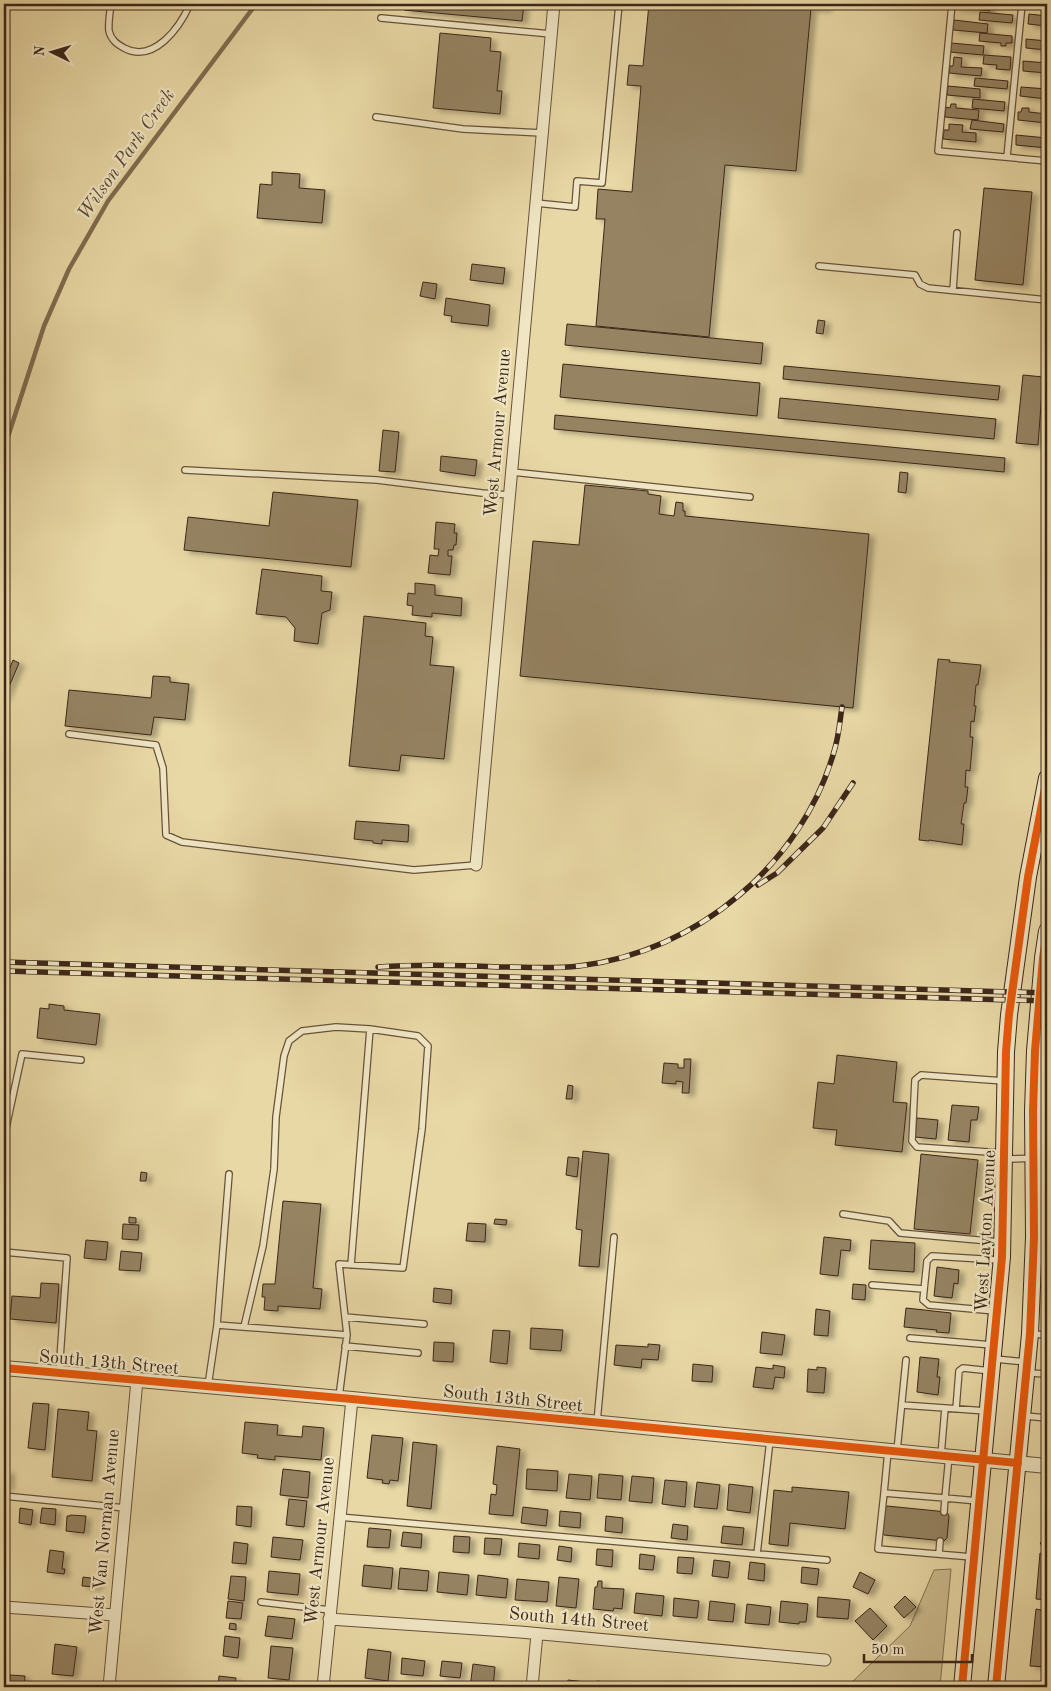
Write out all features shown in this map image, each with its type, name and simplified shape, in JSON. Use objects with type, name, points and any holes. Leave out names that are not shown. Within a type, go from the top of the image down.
[{"type":"main road","name":"West Layton Avenue","points":[[962,1687],[1002,1260],[1008,1015],[1028,877],[1047,778]]},
{"type":"main road","points":[[996,1687],[1023,1416],[1034,1266],[1041,1208],[1040,1158],[1033,1112],[1035,1051],[1047,931]]},
{"type":"street","name":"West Armour Avenue","points":[[476,865],[554,4]]},
{"type":"street","name":"South 13th Street","points":[[4,1368],[345,1398],[1047,1466]]},
{"type":"street","name":"West Van Norman Avenue","points":[[109,1687],[137,1380]]},
{"type":"street","name":"West Armour Avenue","points":[[323,1687],[339,1517],[345,1398]]},
{"type":"street","points":[[5,1607],[115,1615]]},
{"type":"street","name":"South 14th Street","points":[[329,1614],[825,1660]]},
{"type":"street","points":[[532,1687],[537,1634]]},
{"type":"lane","points":[[111,4],[109,31],[115,44],[127,50],[139,52],[152,49],[166,40],[184,17],[190,4]]},
{"type":"lane","points":[[536,203],[575,207],[577,181],[602,183],[619,4]]},
{"type":"lane","points":[[952,4],[938,150],[1047,161]]},
{"type":"lane","points":[[1007,157],[1022,4]]},
{"type":"lane","points":[[381,18],[551,34]]},
{"type":"lane","points":[[376,117],[463,129],[542,134]]},
{"type":"lane","points":[[953,290],[957,233]]},
{"type":"lane","points":[[819,266],[916,275],[920,284],[928,288],[1047,300],[1047,290]]},
{"type":"lane","points":[[185,470],[377,480],[510,495]]},
{"type":"lane","points":[[512,472],[750,497]]},
{"type":"lane","points":[[69,734],[156,745],[163,768],[166,835],[182,842],[414,870],[476,865]]},
{"type":"lane","points":[[244,1327],[263,1246],[274,1169],[276,1117],[284,1056],[289,1041],[302,1031],[336,1027],[370,1029],[418,1036],[428,1046],[422,1129],[403,1268],[339,1264],[347,1335],[345,1346],[345,1398]]},
{"type":"lane","points":[[351,1265],[370,1029]]},
{"type":"lane","points":[[4,1137],[22,1054],[81,1060]]},
{"type":"lane","points":[[1006,1081],[921,1075],[915,1080],[912,1140],[917,1147],[1040,1158]]},
{"type":"lane","points":[[208,1386],[217,1325],[229,1174]]},
{"type":"lane","points":[[843,1214],[889,1221],[900,1233],[1002,1243]]},
{"type":"lane","points":[[597,1422],[614,1237]]},
{"type":"lane","points":[[4,1252],[67,1258],[59,1373]]},
{"type":"lane","points":[[997,1311],[929,1305],[923,1300],[924,1289],[927,1261],[932,1256],[1002,1260]]},
{"type":"lane","points":[[872,1285],[924,1289]]},
{"type":"lane","points":[[345,1317],[424,1324]]},
{"type":"lane","points":[[217,1325],[347,1335]]},
{"type":"lane","points":[[1030,1334],[1047,1335]]},
{"type":"lane","points":[[910,1338],[993,1358],[1047,1374]]},
{"type":"lane","points":[[345,1346],[418,1353]]},
{"type":"lane","points":[[956,1409],[959,1371],[962,1368],[993,1358]]},
{"type":"lane","points":[[906,1360],[902,1405],[884,1492],[878,1549],[974,1558]]},
{"type":"lane","points":[[902,1405],[988,1411]]},
{"type":"lane","points":[[944,1512],[945,1408]]},
{"type":"lane","points":[[1023,1416],[1047,1418]]},
{"type":"lane","points":[[757,1554],[770,1438]]},
{"type":"lane","points":[[884,1492],[980,1501]]},
{"type":"lane","points":[[4,1496],[125,1508]]},
{"type":"lane","points":[[339,1517],[827,1560]]},
{"type":"lane","points":[[939,1554],[940,1541]]},
{"type":"lane","points":[[261,1602],[329,1614]]},
{"type":"lane","points":[[4,1630],[5,1607]]},
{"type":"shaded area","points":[[951,1569],[940,1687],[847,1687],[910,1626],[934,1570]]},
{"type":"building","points":[[404,4],[524,4],[522,21],[404,10]]},
{"type":"building","points":[[649,4],[826,4],[826,9],[811,8],[796,171],[725,165],[709,337],[596,326],[605,219],[596,219],[598,189],[632,192],[641,86],[627,85],[629,65],[643,66]]},
{"type":"building","points":[[955,4],[991,4],[990,11],[954,7]]},
{"type":"building","points":[[980,12],[1013,15],[1012,23],[979,20]]},
{"type":"building","points":[[1029,14],[1047,16],[1047,26],[1028,24]]},
{"type":"building","points":[[954,20],[988,24],[987,33],[953,30]]},
{"type":"building","points":[[440,33],[491,38],[490,51],[501,52],[497,91],[502,91],[500,114],[433,108]]},
{"type":"building","points":[[980,33],[1012,36],[1012,43],[1006,43],[1006,46],[1001,46],[1001,43],[979,41]]},
{"type":"building","points":[[1026,39],[1047,41],[1047,50],[1026,48]]},
{"type":"building","points":[[951,43],[984,46],[983,55],[950,52]]},
{"type":"building","points":[[984,55],[1011,57],[1010,70],[996,69],[997,65],[983,64]]},
{"type":"building","points":[[954,57],[962,58],[961,67],[982,68],[981,76],[949,73],[950,66],[953,66]]},
{"type":"building","points":[[1023,61],[1047,63],[1047,73],[1023,71]]},
{"type":"building","points":[[975,78],[1008,81],[1007,89],[974,86]]},
{"type":"building","points":[[948,86],[980,89],[980,98],[947,95]]},
{"type":"building","points":[[1021,87],[1047,89],[1047,99],[1020,96]]},
{"type":"building","points":[[973,99],[1005,102],[1004,111],[972,108]]},
{"type":"building","points":[[951,104],[956,104],[956,108],[979,110],[978,120],[945,117],[946,107],[950,108]]},
{"type":"building","points":[[1022,108],[1029,108],[1029,112],[1047,114],[1047,123],[1018,120],[1018,112],[1021,112]]},
{"type":"building","points":[[972,120],[1004,124],[1003,132],[970,129]]},
{"type":"building","points":[[949,124],[963,125],[962,132],[976,133],[976,142],[943,139],[944,130],[949,130]]},
{"type":"building","points":[[1042,125],[1047,125],[1047,134],[1042,134]]},
{"type":"building","points":[[1016,135],[1047,138],[1047,148],[1016,145]]},
{"type":"building","points":[[272,172],[300,174],[299,188],[325,190],[322,223],[257,218],[260,184],[272,185]]},
{"type":"building","points":[[984,188],[1032,192],[1023,285],[975,280]]},
{"type":"building","points":[[472,264],[505,268],[503,284],[470,280]]},
{"type":"building","points":[[423,282],[437,284],[435,299],[420,296]]},
{"type":"building","points":[[446,298],[490,305],[488,326],[451,322],[452,316],[444,315]]},
{"type":"building","points":[[818,320],[825,321],[823,334],[816,333]]},
{"type":"building","points":[[567,324],[763,343],[761,364],[565,345]]},
{"type":"building","points":[[563,364],[760,383],[757,416],[560,397]]},
{"type":"building","points":[[784,366],[1000,386],[998,400],[783,379]]},
{"type":"building","points":[[1023,375],[1043,377],[1038,445],[1016,443]]},
{"type":"building","points":[[780,398],[996,419],[994,439],[778,418]]},
{"type":"building","points":[[555,415],[1005,458],[1004,472],[554,429]]},
{"type":"building","points":[[383,430],[399,432],[395,472],[379,471]]},
{"type":"building","points":[[441,456],[477,460],[475,476],[440,471]]},
{"type":"building","points":[[900,472],[908,473],[906,493],[898,492]]},
{"type":"building","points":[[585,485],[648,491],[648,494],[661,496],[659,514],[674,516],[676,502],[683,503],[685,516],[869,534],[853,708],[520,676],[533,541],[579,545]]},
{"type":"building","points":[[273,492],[358,500],[351,567],[184,550],[188,517],[269,526]]},
{"type":"building","points":[[436,522],[455,524],[454,533],[457,533],[456,545],[454,545],[453,550],[448,550],[448,556],[452,556],[450,575],[428,573],[430,555],[438,556],[439,549],[434,549]]},
{"type":"building","points":[[262,569],[322,576],[321,591],[332,592],[330,610],[322,613],[318,644],[294,641],[295,628],[286,617],[256,614]]},
{"type":"building","points":[[415,583],[435,585],[435,595],[462,598],[461,616],[432,613],[432,617],[412,615],[413,606],[407,605],[408,593],[415,594]]},
{"type":"building","points":[[364,616],[426,623],[425,636],[433,637],[430,665],[454,667],[444,759],[401,755],[399,771],[349,766]]},
{"type":"building","points":[[938,659],[981,665],[978,685],[976,685],[974,722],[971,721],[970,737],[973,737],[970,771],[966,770],[965,787],[968,787],[961,824],[964,824],[962,845],[919,840]]},
{"type":"building","points":[[13,660],[19,663],[4,699],[4,683]]},
{"type":"building","points":[[153,676],[170,677],[170,682],[189,684],[185,720],[154,717],[151,735],[65,726],[69,690],[151,698]]},
{"type":"building","points":[[356,821],[409,825],[408,842],[382,840],[382,844],[354,839]]},
{"type":"building","points":[[49,1004],[64,1006],[64,1010],[100,1014],[96,1045],[37,1038],[40,1008],[49,1009]]},
{"type":"building","points":[[837,1055],[897,1062],[893,1102],[907,1103],[902,1152],[835,1145],[837,1130],[813,1128],[818,1082],[834,1084]]},
{"type":"building","points":[[684,1059],[691,1059],[689,1093],[682,1093],[683,1082],[676,1081],[676,1084],[662,1083],[664,1063],[678,1064],[678,1068],[684,1068]]},
{"type":"building","points":[[568,1085],[573,1086],[572,1099],[566,1099]]},
{"type":"building","points":[[952,1105],[979,1107],[977,1120],[971,1120],[969,1142],[948,1140]]},
{"type":"building","points":[[917,1118],[938,1120],[936,1139],[915,1137]]},
{"type":"building","points":[[583,1151],[609,1154],[599,1267],[579,1266],[582,1230],[576,1229]]},
{"type":"building","points":[[921,1154],[978,1160],[970,1234],[914,1229]]},
{"type":"building","points":[[568,1157],[579,1158],[577,1177],[566,1175]]},
{"type":"building","points":[[141,1172],[147,1173],[146,1181],[140,1181]]},
{"type":"building","points":[[283,1201],[321,1204],[313,1288],[322,1289],[320,1309],[278,1306],[278,1311],[264,1310],[263,1284],[275,1284]]},
{"type":"building","points":[[129,1217],[136,1218],[136,1223],[129,1223]]},
{"type":"building","points":[[495,1219],[507,1220],[506,1225],[494,1224]]},
{"type":"building","points":[[468,1223],[486,1224],[485,1242],[466,1241]]},
{"type":"building","points":[[123,1224],[139,1225],[138,1240],[122,1239]]},
{"type":"building","points":[[824,1237],[851,1240],[850,1251],[841,1250],[838,1276],[820,1274]]},
{"type":"building","points":[[86,1240],[108,1242],[106,1260],[84,1258]]},
{"type":"building","points":[[871,1240],[915,1243],[914,1272],[869,1269]]},
{"type":"building","points":[[121,1251],[142,1253],[140,1271],[119,1270]]},
{"type":"building","points":[[937,1267],[959,1270],[958,1284],[954,1283],[952,1298],[934,1296]]},
{"type":"building","points":[[41,1283],[59,1284],[56,1323],[10,1319],[12,1296],[40,1298]]},
{"type":"building","points":[[853,1284],[866,1285],[865,1300],[852,1299]]},
{"type":"building","points":[[434,1288],[452,1290],[451,1304],[433,1302]]},
{"type":"building","points":[[906,1308],[951,1313],[949,1333],[904,1327]]},
{"type":"building","points":[[816,1309],[830,1311],[828,1336],[814,1335]]},
{"type":"building","points":[[531,1328],[563,1330],[561,1351],[530,1349]]},
{"type":"building","points":[[493,1330],[510,1331],[507,1364],[490,1362]]},
{"type":"building","points":[[762,1332],[785,1335],[782,1355],[760,1353]]},
{"type":"building","points":[[434,1342],[454,1343],[453,1362],[433,1361]]},
{"type":"building","points":[[648,1344],[660,1345],[658,1360],[642,1359],[641,1368],[614,1365],[616,1345],[648,1347]]},
{"type":"building","points":[[920,1357],[939,1359],[938,1395],[917,1392]]},
{"type":"building","points":[[693,1364],[713,1366],[712,1382],[692,1381]]},
{"type":"building","points":[[773,1365],[785,1367],[784,1378],[775,1377],[773,1389],[753,1387],[756,1367],[773,1369]]},
{"type":"building","points":[[817,1367],[826,1368],[824,1393],[807,1392],[808,1369],[817,1370]]},
{"type":"building","points":[[33,1403],[49,1404],[45,1450],[28,1448]]},
{"type":"building","points":[[58,1409],[89,1412],[87,1430],[97,1431],[92,1481],[52,1477]]},
{"type":"building","points":[[245,1422],[278,1425],[277,1435],[302,1437],[303,1426],[324,1428],[321,1460],[275,1456],[275,1460],[257,1458],[258,1455],[242,1453]]},
{"type":"building","points":[[372,1435],[403,1438],[398,1481],[390,1480],[389,1484],[382,1483],[383,1480],[367,1478]]},
{"type":"building","points":[[413,1442],[437,1445],[431,1509],[407,1506]]},
{"type":"building","points":[[497,1446],[520,1449],[513,1516],[489,1514],[491,1494],[496,1495],[497,1485],[493,1484]]},
{"type":"building","points":[[283,1469],[310,1472],[308,1498],[280,1495]]},
{"type":"building","points":[[527,1469],[558,1471],[557,1491],[526,1489]]},
{"type":"building","points":[[4,1470],[9,1471],[8,1488],[4,1487]]},
{"type":"building","points":[[569,1474],[592,1476],[590,1500],[566,1498]]},
{"type":"building","points":[[599,1474],[623,1476],[621,1500],[597,1498]]},
{"type":"building","points":[[632,1476],[654,1478],[652,1503],[629,1501]]},
{"type":"building","points":[[665,1480],[687,1482],[685,1507],[662,1504]]},
{"type":"building","points":[[697,1482],[720,1485],[717,1509],[694,1507]]},
{"type":"building","points":[[729,1484],[753,1487],[750,1513],[727,1510]]},
{"type":"building","points":[[792,1487],[849,1492],[845,1529],[790,1523],[788,1546],[769,1544],[774,1490],[792,1492]]},
{"type":"building","points":[[289,1499],[307,1501],[304,1527],[286,1525]]},
{"type":"building","points":[[237,1506],[252,1507],[251,1527],[236,1525]]},
{"type":"building","points":[[887,1506],[947,1512],[949,1516],[947,1538],[944,1541],[884,1535],[882,1532]]},
{"type":"building","points":[[523,1507],[548,1510],[546,1526],[521,1523]]},
{"type":"building","points":[[20,1508],[33,1510],[31,1525],[19,1523]]},
{"type":"building","points":[[42,1508],[56,1509],[55,1525],[40,1523]]},
{"type":"building","points":[[560,1511],[581,1513],[580,1528],[559,1526]]},
{"type":"building","points":[[67,1516],[86,1516],[84,1533],[66,1531]]},
{"type":"building","points":[[606,1516],[623,1518],[622,1533],[605,1531]]},
{"type":"building","points":[[673,1524],[688,1526],[687,1540],[671,1538]]},
{"type":"building","points":[[723,1526],[744,1528],[742,1545],[721,1543]]},
{"type":"building","points":[[369,1528],[391,1530],[389,1548],[367,1547]]},
{"type":"building","points":[[403,1532],[422,1534],[421,1548],[401,1546]]},
{"type":"building","points":[[454,1536],[470,1537],[469,1553],[453,1552]]},
{"type":"building","points":[[273,1537],[303,1540],[300,1560],[271,1557]]},
{"type":"building","points":[[1047,1537],[1047,1552],[1040,1543]]},
{"type":"building","points":[[485,1538],[502,1539],[500,1555],[484,1554]]},
{"type":"building","points":[[234,1542],[248,1544],[246,1564],[232,1563]]},
{"type":"building","points":[[519,1543],[540,1545],[539,1559],[518,1557]]},
{"type":"building","points":[[559,1546],[572,1548],[571,1562],[557,1560]]},
{"type":"building","points":[[597,1549],[613,1550],[612,1567],[596,1565]]},
{"type":"building","points":[[50,1550],[64,1552],[62,1569],[65,1569],[64,1574],[47,1572]]},
{"type":"building","points":[[1047,1552],[1047,1600],[1036,1599],[1040,1553],[1045,1554]]},
{"type":"building","points":[[640,1554],[655,1556],[653,1570],[639,1569]]},
{"type":"building","points":[[678,1557],[694,1558],[692,1574],[677,1573]]},
{"type":"building","points":[[714,1560],[730,1562],[728,1578],[712,1576]]},
{"type":"building","points":[[750,1562],[765,1564],[764,1581],[748,1579]]},
{"type":"building","points":[[364,1565],[393,1568],[391,1589],[362,1586]]},
{"type":"building","points":[[802,1567],[819,1569],[817,1585],[801,1583]]},
{"type":"building","points":[[400,1568],[429,1571],[427,1591],[398,1589]]},
{"type":"building","points":[[269,1571],[300,1574],[298,1595],[267,1592]]},
{"type":"building","points":[[439,1572],[469,1575],[467,1595],[437,1592]]},
{"type":"building","points":[[860,1572],[875,1580],[868,1594],[853,1587]]},
{"type":"building","points":[[478,1575],[508,1579],[506,1598],[476,1595]]},
{"type":"building","points":[[231,1576],[246,1577],[244,1601],[228,1599]]},
{"type":"building","points":[[83,1577],[97,1579],[96,1587],[82,1586]]},
{"type":"building","points":[[559,1577],[579,1579],[576,1608],[556,1606]]},
{"type":"building","points":[[517,1579],[549,1582],[547,1602],[515,1600]]},
{"type":"building","points":[[598,1581],[602,1581],[602,1588],[624,1589],[622,1609],[614,1608],[613,1611],[593,1609],[595,1587],[597,1587]]},
{"type":"building","points":[[636,1593],[664,1596],[662,1616],[634,1613]]},
{"type":"building","points":[[905,1596],[916,1607],[904,1618],[894,1607]]},
{"type":"building","points":[[818,1597],[850,1600],[848,1619],[817,1617]]},
{"type":"building","points":[[674,1598],[699,1601],[697,1618],[673,1616]]},
{"type":"building","points":[[228,1601],[243,1603],[241,1619],[226,1618]]},
{"type":"building","points":[[710,1601],[735,1604],[733,1622],[708,1620]]},
{"type":"building","points":[[781,1601],[808,1604],[806,1622],[799,1622],[799,1624],[779,1622]]},
{"type":"building","points":[[747,1604],[771,1607],[769,1625],[745,1623]]},
{"type":"building","points":[[870,1608],[887,1626],[873,1640],[855,1621]]},
{"type":"building","points":[[1036,1609],[1047,1611],[1047,1667],[1030,1666]]},
{"type":"building","points":[[268,1616],[295,1619],[292,1639],[265,1636]]},
{"type":"building","points":[[230,1623],[236,1624],[236,1630],[229,1629]]},
{"type":"building","points":[[225,1636],[240,1638],[238,1658],[223,1656]]},
{"type":"building","points":[[55,1644],[77,1647],[73,1676],[52,1674]]},
{"type":"building","points":[[271,1646],[293,1648],[289,1680],[268,1678]]},
{"type":"building","points":[[368,1649],[391,1652],[388,1681],[365,1678]]},
{"type":"building","points":[[402,1658],[425,1661],[423,1676],[401,1674]]},
{"type":"building","points":[[442,1661],[462,1663],[460,1678],[440,1676]]},
{"type":"building","points":[[473,1664],[495,1667],[493,1687],[470,1687]]},
{"type":"building","points":[[10,1675],[25,1676],[24,1687],[9,1687]]},
{"type":"building","points":[[219,1676],[236,1678],[235,1687],[218,1687]]},
{"type":"building","points":[[568,1680],[586,1682],[585,1687],[567,1687]]},
{"type":"building","points":[[597,1681],[627,1684],[627,1687],[597,1687]]},
{"type":"waterway","name":"Wilson Park Creek","points":[[4,449],[44,326],[69,269],[108,201],[256,4]]},
{"type":"railway","points":[[378,967],[454,965],[539,968],[579,966],[623,957],[664,942],[704,921],[740,895],[771,864],[799,829],[820,790],[835,748],[842,707]]},
{"type":"railway","points":[[758,885],[777,873],[823,828],[853,783]]},
{"type":"railway","points":[[4,962],[1047,993]]},
{"type":"railway","points":[[4,971],[1047,1001]]},
{"type":"cycle path","points":[[962,1687],[1002,1257],[1006,1052],[1009,1015],[1028,877],[1047,778]]},
{"type":"cycle path","points":[[996,1687],[1030,1334],[1034,1237],[1033,1111],[1035,1051],[1047,931]]},
{"type":"cycle path","points":[[4,1368],[352,1399],[1018,1463]]}]
